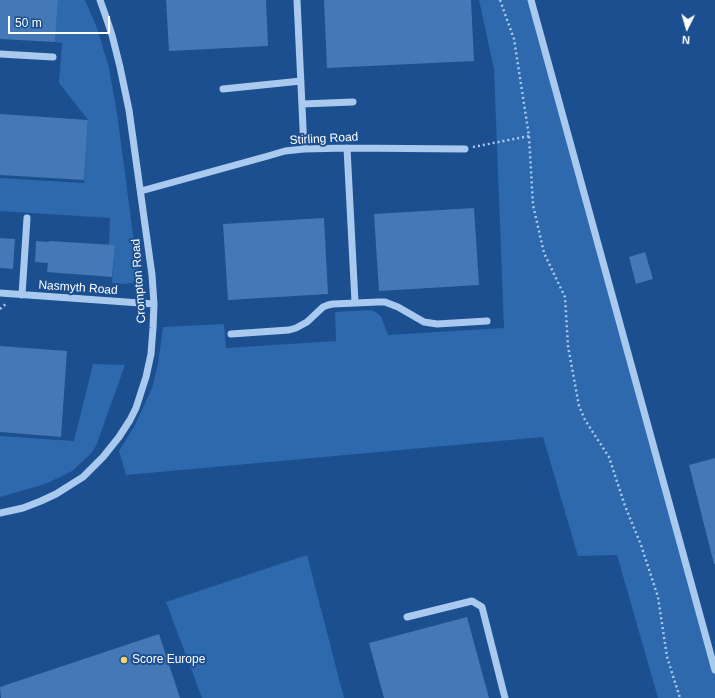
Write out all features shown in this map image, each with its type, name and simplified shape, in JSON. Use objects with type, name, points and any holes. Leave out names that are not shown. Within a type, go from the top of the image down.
[{"type":"street","name":"Crompton Road","points":[[0,513],[23,508],[41,501],[70,486],[83,477],[104,457],[119,437],[136,408],[146,377],[151,354],[154,304],[152,269],[141,192],[129,110],[120,67],[106,14],[100,0]]},
{"type":"street","points":[[297,0],[304,149]]},
{"type":"street","points":[[531,0],[715,670]]},
{"type":"street","points":[[0,54],[53,58]]},
{"type":"street","points":[[223,89],[301,81]]},
{"type":"street","points":[[302,104],[353,102]]},
{"type":"street","name":"Stirling Road","points":[[141,192],[285,151],[347,148],[465,149]]},
{"type":"street","points":[[347,148],[355,302]]},
{"type":"street","points":[[22,295],[27,218]]},
{"type":"street","name":"Nasmyth Road","points":[[0,293],[154,304]]},
{"type":"street","points":[[231,334],[289,330],[302,325],[319,310],[328,305],[355,302],[378,302],[391,304],[424,322],[430,323],[437,324],[487,321]]},
{"type":"street","points":[[407,617],[472,602],[482,607],[505,698]]},
{"type":"path","points":[[500,0],[514,39],[529,136],[533,205],[544,253],[565,297],[568,346],[579,406],[585,420],[609,457],[625,506],[641,545],[658,597],[667,657],[680,698]]},
{"type":"path","points":[[465,149],[529,136]]},
{"type":"shaded area","points":[[58,0],[85,0],[97,28],[109,68],[117,113],[138,273],[137,279],[132,283],[112,283],[115,245],[109,245],[110,218],[0,211],[0,178],[84,183],[88,120],[59,83],[62,43],[55,42]]},
{"type":"shaded area","points":[[479,0],[531,0],[715,670],[715,698],[658,698],[617,555],[578,556],[543,437],[126,475],[119,451],[135,425],[152,388],[158,364],[163,327],[224,324],[226,348],[336,341],[335,312],[374,311],[381,316],[388,335],[504,328],[494,69]]},
{"type":"shaded area","points":[[93,364],[125,365],[96,446],[92,452],[72,471],[58,478],[45,484],[0,497],[0,436],[74,441]]},
{"type":"shaded area","points":[[307,555],[344,698],[202,698],[166,602]]},
{"type":"building","points":[[0,0],[58,0],[55,42],[0,39]]},
{"type":"building","points":[[166,0],[266,0],[268,46],[169,51]]},
{"type":"building","points":[[324,0],[471,0],[474,61],[327,68]]},
{"type":"building","points":[[0,114],[88,120],[84,180],[0,175]]},
{"type":"building","points":[[474,208],[479,285],[379,291],[374,214]]},
{"type":"building","points":[[324,218],[328,294],[228,300],[223,224]]},
{"type":"building","points":[[0,238],[15,239],[13,269],[0,268]]},
{"type":"building","points":[[36,241],[115,245],[112,277],[47,272],[48,263],[35,262]]},
{"type":"building","points":[[645,252],[653,279],[636,284],[629,257]]},
{"type":"building","points":[[0,346],[67,351],[61,437],[0,432]]},
{"type":"building","points":[[715,458],[715,564],[714,564],[689,465]]},
{"type":"building","points":[[467,617],[489,698],[384,698],[369,643]]},
{"type":"building","name":"Score Europe","points":[[159,634],[180,698],[1,698],[0,687]]},
{"type":"place","name":"Score Europe","points":[[124,660]]}]
